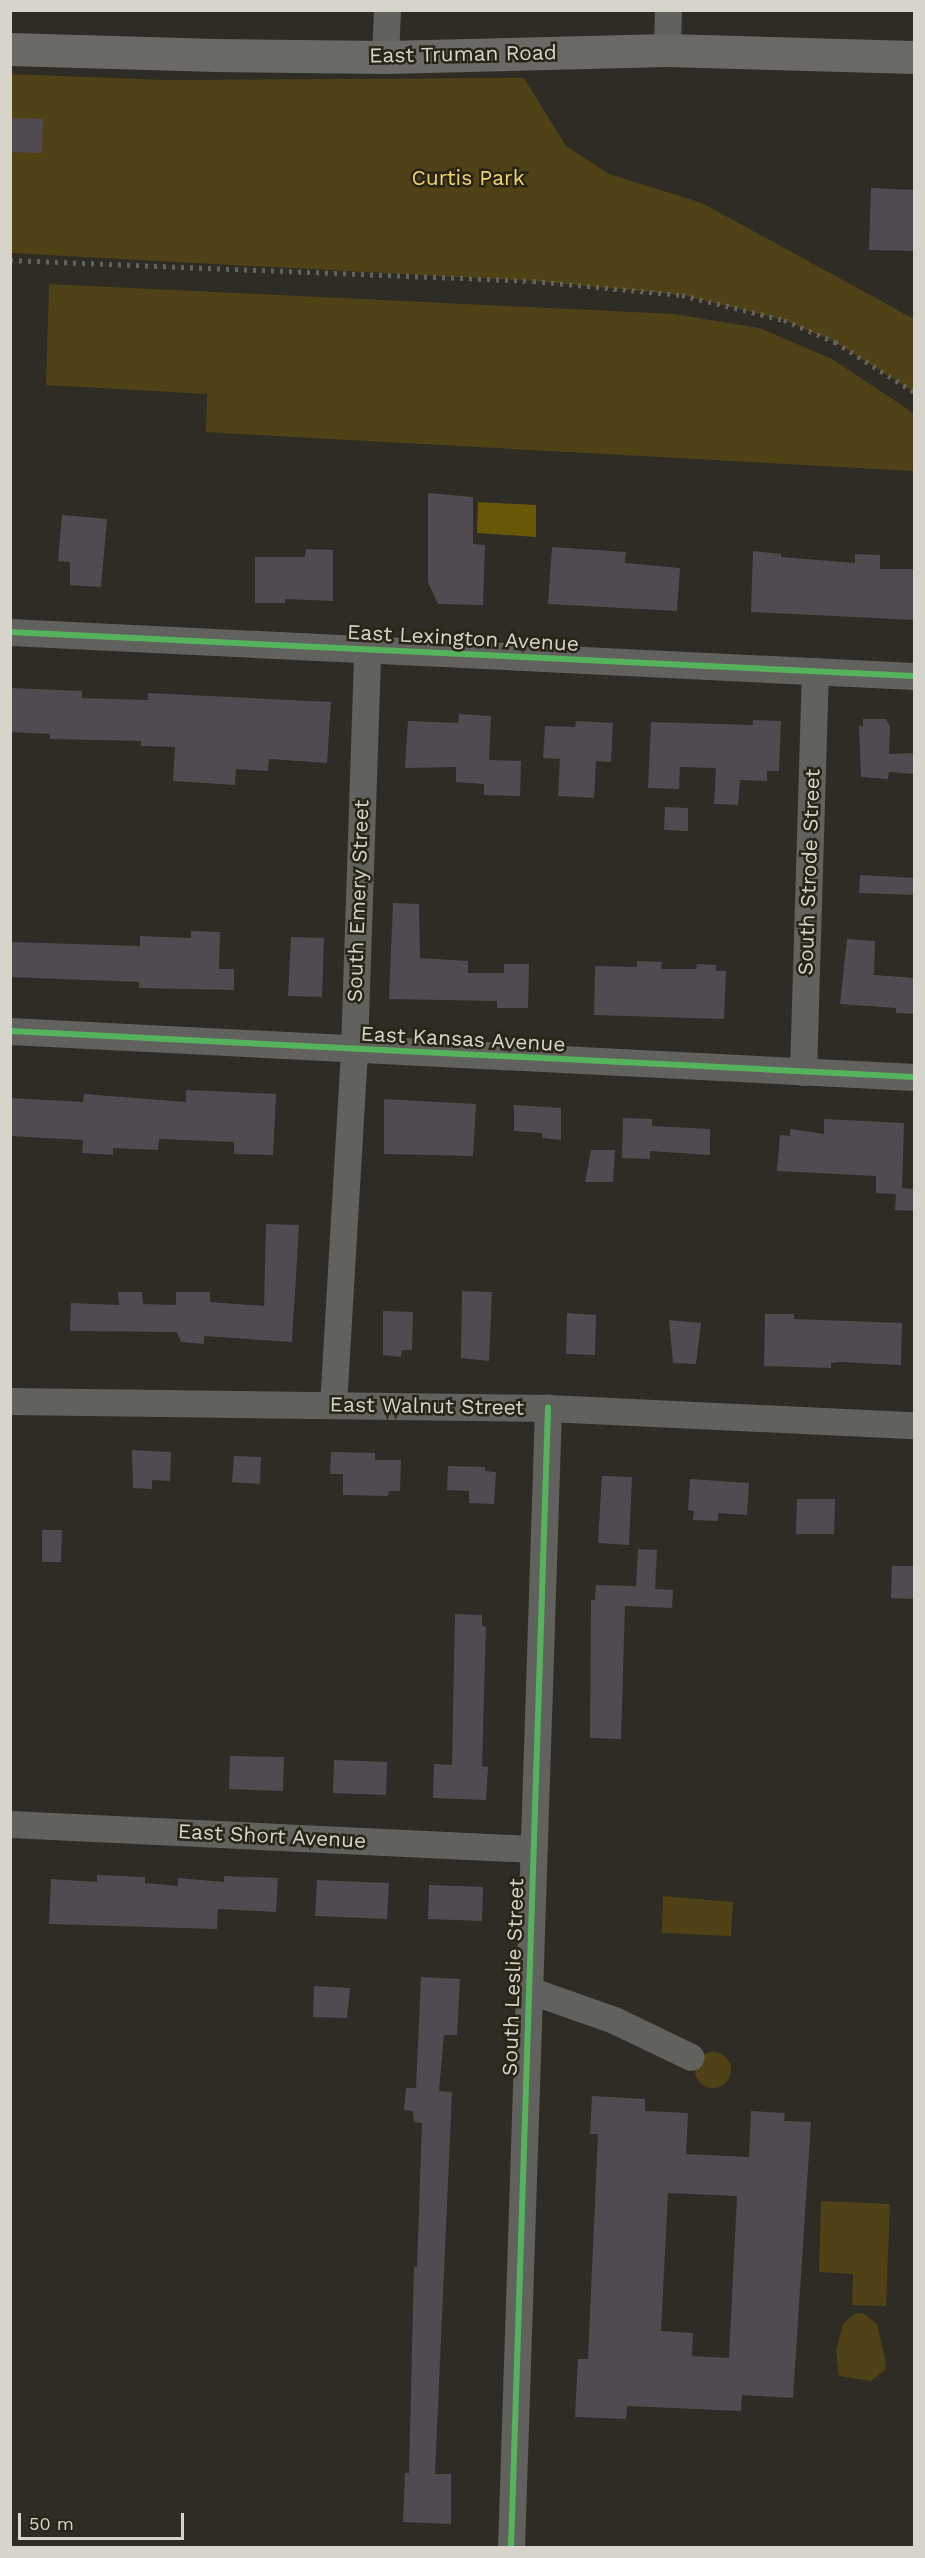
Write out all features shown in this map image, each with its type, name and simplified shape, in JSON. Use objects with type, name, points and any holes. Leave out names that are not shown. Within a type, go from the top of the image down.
[{"type":"main road","name":"East Truman Road","points":[[10,49],[385,57],[667,50],[915,57]]},
{"type":"street","points":[[385,57],[387,10]]},
{"type":"street","points":[[667,50],[668,10]]},
{"type":"street","name":"East Lexington Avenue","points":[[10,632],[915,676]]},
{"type":"street","name":"South Emery Street","points":[[333,1405],[354,1050],[367,650]]},
{"type":"street","name":"South Strode Street","points":[[803,1072],[815,671]]},
{"type":"street","name":"East Kansas Avenue","points":[[10,1031],[915,1077]]},
{"type":"street","name":"East Walnut Street","points":[[10,1401],[548,1408],[915,1425]]},
{"type":"street","name":"South Leslie Street","points":[[511,2547],[548,1408]]},
{"type":"street","name":"East Short Avenue","points":[[10,1824],[533,1849]]},
{"type":"street","points":[[530,1990],[614,2020],[691,2057]]},
{"type":"green space","name":"Curtis Park","points":[[10,74],[164,80],[524,78],[566,146],[609,174],[702,203],[914,319],[914,392],[835,342],[784,320],[682,295],[533,281],[11,253]]},
{"type":"green space","points":[[49,284],[674,314],[759,328],[832,359],[914,415],[914,471],[206,432],[207,394],[46,385]]},
{"type":"green space","points":[[663,1896],[733,1902],[731,1936],[662,1933]]},
{"type":"green space","points":[[713,2052],[726,2057],[731,2070],[726,2083],[713,2088],[700,2083],[695,2070],[700,2057]]},
{"type":"green space","points":[[821,2201],[890,2204],[886,2306],[852,2305],[853,2274],[819,2272]]},
{"type":"green space","points":[[863,2313],[877,2324],[886,2363],[885,2370],[871,2381],[839,2376],[836,2351],[843,2324],[854,2314]]},
{"type":"shaded area","points":[[478,502],[536,505],[536,537],[477,533]]},
{"type":"building","points":[[10,118],[43,119],[42,153],[10,152]]},
{"type":"building","points":[[871,188],[915,190],[915,251],[869,250]]},
{"type":"building","points":[[428,493],[473,497],[473,544],[485,545],[483,605],[438,604],[428,582]]},
{"type":"building","points":[[62,515],[107,519],[101,587],[70,585],[70,562],[58,561]]},
{"type":"building","points":[[552,547],[626,552],[625,563],[680,568],[677,611],[548,604]]},
{"type":"building","points":[[306,549],[333,550],[333,601],[285,599],[285,603],[255,603],[255,557],[305,557]]},
{"type":"building","points":[[753,551],[781,554],[781,557],[855,563],[855,554],[880,555],[880,569],[915,569],[915,620],[751,612]]},
{"type":"building","points":[[10,688],[82,691],[82,698],[148,700],[148,693],[331,702],[327,763],[269,759],[268,771],[236,769],[235,785],[173,781],[175,747],[141,746],[141,741],[50,739],[50,734],[10,732]]},
{"type":"building","points":[[459,714],[491,716],[489,760],[521,761],[520,796],[484,795],[484,784],[456,782],[456,767],[405,768],[408,721],[458,723]]},
{"type":"building","points":[[863,719],[886,719],[890,727],[889,754],[915,753],[915,774],[889,772],[888,779],[861,777],[859,726],[863,727]]},
{"type":"building","points":[[753,720],[781,721],[779,771],[767,771],[767,781],[740,780],[738,805],[714,804],[716,768],[680,767],[679,789],[648,788],[651,722],[753,725]]},
{"type":"building","points":[[576,721],[613,723],[611,762],[596,761],[594,798],[558,796],[560,759],[543,758],[545,726],[575,727]]},
{"type":"building","points":[[665,807],[688,808],[688,831],[664,830]]},
{"type":"building","points":[[860,875],[915,878],[915,895],[859,893]]},
{"type":"building","points":[[393,903],[419,904],[420,958],[468,961],[468,973],[504,973],[504,964],[529,964],[528,1008],[497,1008],[497,1001],[389,999]]},
{"type":"building","points":[[191,931],[220,932],[219,969],[234,969],[234,990],[139,988],[139,982],[10,977],[11,942],[140,946],[140,936],[191,938]]},
{"type":"building","points":[[291,937],[324,938],[322,997],[288,996]]},
{"type":"building","points":[[847,939],[875,941],[874,975],[915,978],[915,1014],[896,1013],[896,1008],[840,1004]]},
{"type":"building","points":[[637,961],[662,962],[661,969],[696,969],[697,964],[716,965],[716,971],[726,971],[724,1019],[594,1015],[595,966],[637,967]]},
{"type":"building","points":[[186,1090],[276,1094],[273,1155],[234,1154],[234,1142],[159,1139],[158,1150],[113,1148],[113,1155],[82,1153],[83,1140],[10,1136],[10,1098],[83,1102],[84,1094],[186,1102]]},
{"type":"building","points":[[384,1099],[476,1104],[473,1156],[384,1154]]},
{"type":"building","points":[[514,1105],[561,1108],[561,1140],[542,1138],[542,1133],[514,1131]]},
{"type":"building","points":[[623,1118],[652,1119],[652,1126],[710,1129],[710,1155],[650,1151],[650,1159],[622,1158]]},
{"type":"building","points":[[824,1119],[904,1123],[902,1188],[915,1189],[915,1211],[895,1210],[896,1194],[876,1193],[876,1176],[777,1171],[780,1135],[790,1136],[790,1129],[824,1134]]},
{"type":"building","points":[[591,1150],[615,1150],[613,1182],[585,1182]]},
{"type":"building","points":[[266,1224],[299,1225],[292,1342],[204,1336],[204,1344],[181,1342],[177,1332],[70,1331],[71,1303],[119,1305],[118,1292],[142,1292],[143,1304],[176,1305],[176,1292],[210,1292],[210,1302],[264,1306]]},
{"type":"building","points":[[462,1291],[492,1292],[489,1361],[461,1358]]},
{"type":"building","points":[[383,1311],[413,1312],[412,1350],[402,1350],[401,1357],[383,1355]]},
{"type":"building","points":[[567,1313],[596,1315],[595,1355],[566,1354]]},
{"type":"building","points":[[765,1314],[794,1314],[794,1319],[902,1323],[901,1365],[840,1362],[831,1363],[831,1368],[764,1366]]},
{"type":"building","points":[[669,1320],[701,1323],[696,1364],[673,1363]]},
{"type":"building","points":[[132,1450],[171,1452],[170,1481],[152,1480],[152,1489],[133,1488]]},
{"type":"building","points":[[331,1452],[375,1453],[375,1460],[401,1460],[400,1491],[389,1491],[388,1496],[343,1495],[343,1474],[330,1474]]},
{"type":"building","points":[[234,1456],[261,1457],[260,1484],[232,1482]]},
{"type":"building","points":[[448,1466],[485,1467],[485,1471],[496,1472],[494,1504],[469,1503],[469,1491],[447,1490]]},
{"type":"building","points":[[602,1476],[632,1477],[629,1545],[598,1543]]},
{"type":"building","points":[[690,1479],[749,1483],[747,1515],[718,1513],[718,1521],[693,1520],[694,1511],[688,1510]]},
{"type":"building","points":[[797,1499],[835,1499],[834,1534],[796,1534]]},
{"type":"building","points":[[42,1530],[62,1530],[61,1562],[42,1562]]},
{"type":"building","points":[[638,1549],[657,1550],[655,1589],[673,1590],[672,1608],[625,1606],[621,1739],[590,1738],[591,1600],[595,1600],[596,1585],[636,1586]]},
{"type":"building","points":[[892,1566],[914,1566],[913,1599],[891,1598]]},
{"type":"building","points":[[455,1614],[482,1615],[482,1626],[486,1627],[482,1766],[488,1767],[486,1800],[433,1798],[434,1764],[452,1765]]},
{"type":"building","points":[[230,1756],[284,1757],[283,1791],[229,1789]]},
{"type":"building","points":[[334,1760],[387,1762],[386,1795],[333,1793]]},
{"type":"building","points":[[97,1875],[145,1877],[145,1883],[178,1886],[178,1878],[224,1882],[224,1876],[278,1878],[276,1912],[218,1909],[217,1929],[49,1924],[51,1879],[97,1882]]},
{"type":"building","points":[[317,1880],[389,1883],[387,1919],[315,1916]]},
{"type":"building","points":[[429,1885],[483,1887],[482,1921],[428,1919]]},
{"type":"building","points":[[421,1977],[460,1979],[457,2035],[444,2035],[439,2091],[452,2092],[435,2474],[451,2474],[451,2524],[403,2522],[405,2473],[409,2473],[414,2267],[417,2267],[422,2123],[414,2122],[413,2111],[404,2110],[406,2088],[416,2088]]},
{"type":"building","points":[[314,1986],[350,1988],[347,2018],[313,2017]]},
{"type":"building","points":[[592,2096],[645,2099],[645,2111],[688,2113],[686,2154],[749,2157],[751,2111],[785,2113],[784,2121],[811,2122],[793,2398],[742,2395],[741,2411],[627,2406],[626,2419],[575,2417],[578,2359],[588,2359],[598,2134],[590,2134]],"holes":[[[668,2193],[737,2196],[729,2358],[692,2356],[693,2333],[661,2331]]]},
{"type":"railway","points":[[10,260],[533,281],[682,295],[784,320],[835,342],[914,392]]},
{"type":"cycle path","points":[[10,632],[914,676]]},
{"type":"cycle path","points":[[10,1031],[914,1077]]},
{"type":"cycle path","points":[[511,2548],[548,1408]]}]
